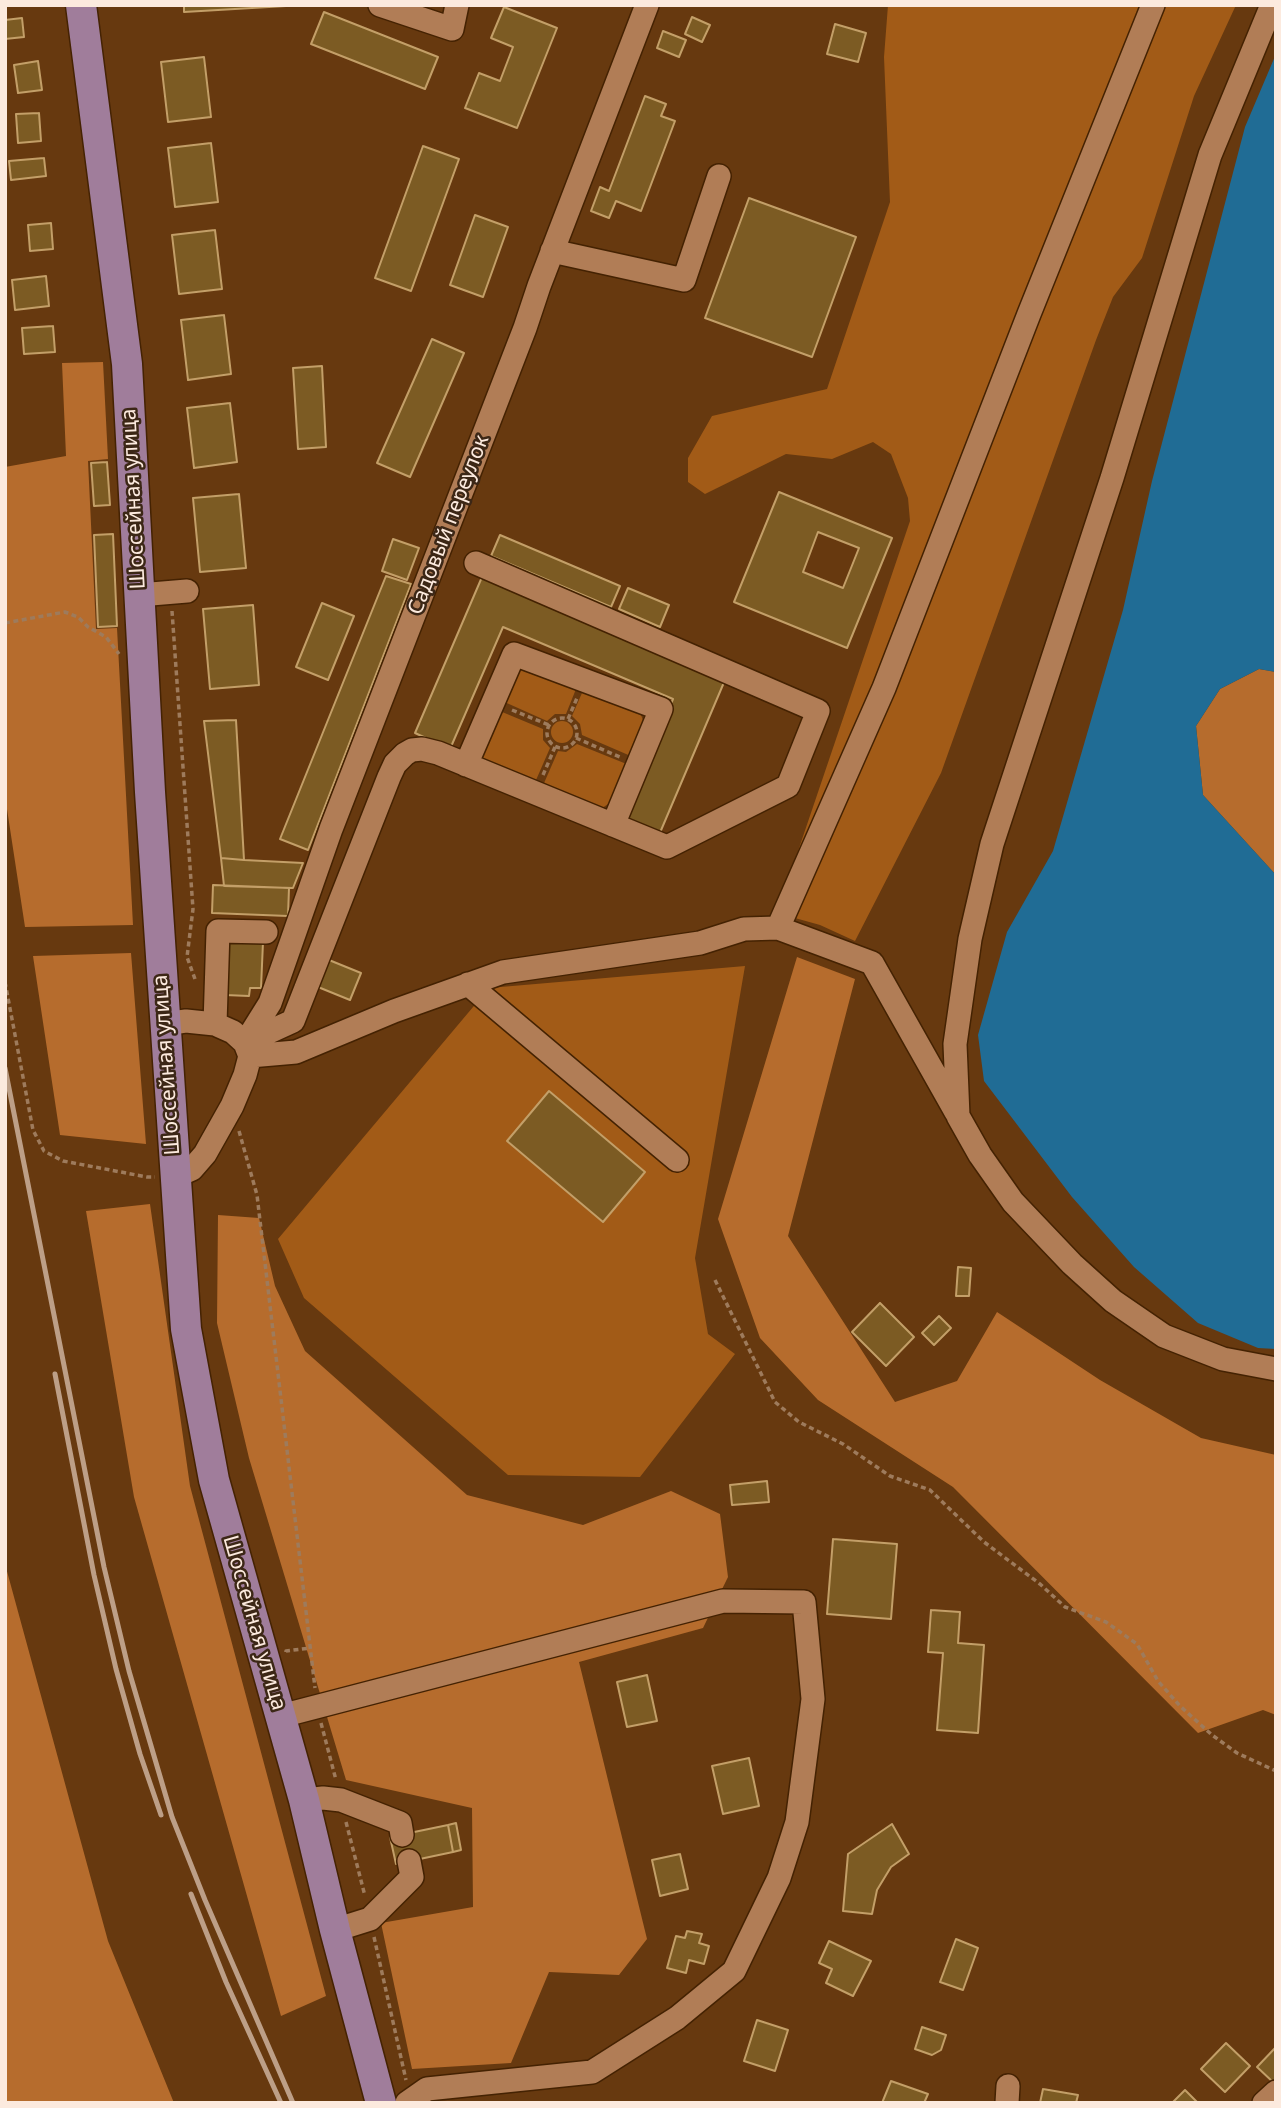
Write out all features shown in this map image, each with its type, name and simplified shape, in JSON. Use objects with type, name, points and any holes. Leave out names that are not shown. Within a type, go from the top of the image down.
[{"type":"main road","name":"Шоссейная улица","points":[[81,5],[127,364],[164,1024],[186,1329],[214,1480],[304,1800],[381,2103]]},
{"type":"street","points":[[380,5],[452,29],[457,5]]},
{"type":"street","name":"Садовый переулок","points":[[174,1177],[192,1170],[205,1154],[232,1106],[245,1076],[248,1050],[270,1003],[331,829],[647,5]]},
{"type":"street","points":[[778,928],[884,688],[1034,301],[1153,5]]},
{"type":"street","points":[[958,1116],[955,1044],[970,939],[992,844],[1112,478],[1210,155],[1272,5]]},
{"type":"street","points":[[552,251],[684,280],[719,176]]},
{"type":"street","points":[[248,1050],[293,1021],[396,764],[412,750],[422,749],[466,765],[667,847],[788,786],[818,711],[476,564]]},
{"type":"street","points":[[139,595],[179,592]]},
{"type":"street","points":[[466,765],[514,654],[662,709],[613,825]]},
{"type":"street","points":[[164,1024],[216,1019],[233,1032],[248,1050],[296,1052],[503,972],[700,943],[744,929],[778,928],[872,963],[980,1155],[1013,1202],[1072,1264],[1113,1301],[1164,1335],[1223,1359],[1276,1369]]},
{"type":"street","points":[[216,1019],[218,931],[266,933]]},
{"type":"street","points":[[468,984],[677,1160]]},
{"type":"street","points":[[281,1716],[723,1601],[804,1602],[813,1699],[797,1822],[779,1878],[734,1971],[677,2018],[592,2072],[427,2089],[409,2102]]},
{"type":"street","points":[[304,1800],[341,1800],[400,1823],[402,1835]]},
{"type":"street","points":[[335,1930],[370,1919],[412,1877],[409,1861]]},
{"type":"street","points":[[1265,2103],[1276,2092]]},
{"type":"path","points":[[179,592],[192,909],[187,957],[201,996],[216,1019]]},
{"type":"path","points":[[5,623],[65,612],[78,617],[88,627],[106,637],[120,655]]},
{"type":"path","points":[[493,703],[549,725]]},
{"type":"path","points":[[555,719],[570,720],[576,728],[576,738],[564,748],[555,746],[547,737],[549,725],[555,719]]},
{"type":"path","points":[[576,738],[638,764]]},
{"type":"path","points":[[535,793],[555,746]]},
{"type":"path","points":[[5,982],[33,1130],[44,1151],[63,1161],[147,1177],[174,1177]]},
{"type":"path","points":[[232,1106],[257,1195],[317,1707],[370,1919],[409,2102]]},
{"type":"path","points":[[715,1280],[775,1402],[799,1422],[843,1444],[890,1476],[930,1490],[984,1542],[1065,1606],[1106,1622],[1137,1644],[1158,1681],[1180,1706],[1212,1735],[1237,1753],[1276,1771]]},
{"type":"path","points":[[288,1664],[286,1651],[310,1648]]},
{"type":"shaded area","points":[[888,5],[1236,5],[1194,96],[1142,258],[1113,297],[1096,340],[941,773],[855,941],[820,925],[777,913],[910,521],[908,498],[891,454],[873,442],[832,459],[786,454],[705,494],[688,482],[688,458],[712,416],[827,389],[890,202],[884,57]]},
{"type":"shaded area","points":[[103,362],[108,459],[88,461],[96,629],[117,628],[133,925],[25,927],[5,796],[5,467],[66,456],[62,363]]},
{"type":"shaded area","points":[[518,666],[578,684],[566,714],[555,714],[547,721],[500,700]]},
{"type":"shaded area","points":[[1259,669],[1276,672],[1276,875],[1203,795],[1196,726],[1220,689]]},
{"type":"shaded area","points":[[585,686],[641,715],[644,723],[633,757],[582,735],[580,724],[572,716]]},
{"type":"shaded area","points":[[495,709],[543,729],[543,740],[550,748],[533,787],[479,763]]},
{"type":"shaded area","points":[[562,721],[570,724],[573,732],[570,740],[562,743],[554,740],[551,732],[554,724]]},
{"type":"shaded area","points":[[577,744],[629,765],[613,801],[602,808],[541,790],[558,751],[566,752]]},
{"type":"shaded area","points":[[131,953],[146,1144],[60,1135],[33,956]]},
{"type":"shaded area","points":[[797,957],[855,979],[788,1236],[895,1402],[957,1381],[997,1312],[1100,1380],[1201,1438],[1276,1455],[1276,1715],[1263,1710],[1198,1733],[953,1487],[818,1400],[760,1338],[718,1219]]},
{"type":"shaded area","points":[[745,966],[695,1258],[708,1334],[735,1354],[640,1477],[508,1475],[304,1298],[278,1239],[489,988]]},
{"type":"shaded area","points":[[150,1204],[190,1486],[326,1996],[281,2016],[134,1497],[86,1211]]},
{"type":"shaded area","points":[[218,1215],[259,1218],[275,1286],[305,1351],[467,1495],[583,1525],[671,1491],[720,1514],[728,1577],[703,1628],[579,1662],[647,1939],[619,1975],[549,1972],[511,2063],[412,2069],[381,1923],[473,1907],[472,1808],[346,1780],[249,1458],[217,1323]]},
{"type":"shaded area","points":[[5,1564],[108,1941],[174,2103],[5,2103]]},
{"type":"water","points":[[1276,54],[1276,672],[1259,669],[1220,689],[1196,726],[1203,795],[1276,875],[1276,1349],[1258,1348],[1198,1323],[1134,1267],[1072,1197],[984,1081],[978,1035],[1007,932],[1053,851],[1123,610],[1152,481],[1245,127]]},
{"type":"building","points":[[184,5],[286,5],[286,6],[184,12]]},
{"type":"building","points":[[504,7],[557,28],[517,128],[465,108],[479,73],[500,81],[513,47],[491,38]]},
{"type":"building","points":[[324,12],[438,57],[425,89],[311,44]]},
{"type":"building","points":[[692,17],[710,25],[702,42],[685,34]]},
{"type":"building","points":[[22,18],[24,37],[5,39],[5,20]]},
{"type":"building","points":[[835,24],[866,33],[858,62],[827,54]]},
{"type":"building","points":[[663,31],[686,40],[679,57],[657,48]]},
{"type":"building","points":[[204,57],[211,117],[168,122],[161,62]]},
{"type":"building","points":[[38,61],[42,90],[18,93],[14,65]]},
{"type":"building","points":[[645,96],[666,104],[661,116],[675,121],[641,211],[616,201],[609,218],[591,211],[600,187],[609,191]]},
{"type":"building","points":[[39,113],[41,141],[18,143],[16,114]]},
{"type":"building","points":[[211,143],[218,202],[175,207],[168,148]]},
{"type":"building","points":[[423,146],[459,159],[411,291],[375,278]]},
{"type":"building","points":[[44,158],[46,176],[11,180],[9,161]]},
{"type":"building","points":[[749,198],[856,237],[812,357],[705,318]]},
{"type":"building","points":[[475,215],[508,227],[483,297],[450,285]]},
{"type":"building","points":[[51,223],[53,249],[30,251],[28,225]]},
{"type":"building","points":[[215,230],[222,289],[179,294],[172,235]]},
{"type":"building","points":[[46,276],[49,306],[15,310],[12,280]]},
{"type":"building","points":[[224,315],[231,374],[188,380],[181,320]]},
{"type":"building","points":[[53,326],[55,352],[24,354],[22,328]]},
{"type":"building","points":[[432,339],[464,353],[410,477],[377,463]]},
{"type":"building","points":[[322,366],[326,447],[298,449],[293,368]]},
{"type":"building","points":[[230,403],[237,462],[194,468],[187,408]]},
{"type":"building","points":[[107,462],[110,505],[94,506],[91,463]]},
{"type":"building","points":[[779,492],[892,538],[847,648],[734,602]],"holes":[[[818,532],[859,548],[843,588],[803,572]]]},
{"type":"building","points":[[239,494],[246,568],[200,572],[193,498]]},
{"type":"building","points":[[113,534],[117,626],[98,627],[94,535]]},
{"type":"building","points":[[500,535],[620,586],[611,607],[491,556]]},
{"type":"building","points":[[393,539],[419,548],[407,580],[382,571]]},
{"type":"building","points":[[386,576],[411,584],[308,850],[280,839]]},
{"type":"building","points":[[482,577],[725,680],[659,835],[622,820],[673,699],[503,627],[450,749],[415,733]]},
{"type":"building","points":[[628,588],[669,605],[660,627],[619,609]]},
{"type":"building","points":[[322,603],[354,616],[328,680],[296,667]]},
{"type":"building","points":[[253,605],[259,685],[210,689],[203,609]]},
{"type":"building","points":[[236,720],[244,860],[221,858],[204,721]]},
{"type":"building","points":[[221,858],[303,863],[293,888],[224,886]]},
{"type":"building","points":[[213,885],[289,888],[288,916],[212,913]]},
{"type":"building","points":[[227,941],[263,942],[261,988],[250,988],[249,996],[225,995]]},
{"type":"building","points":[[329,960],[361,973],[350,1000],[318,987]]},
{"type":"building","points":[[549,1091],[645,1172],[603,1222],[507,1141]]},
{"type":"building","points":[[958,1267],[971,1268],[969,1296],[956,1296]]},
{"type":"building","points":[[880,1303],[914,1337],[886,1366],[852,1332]]},
{"type":"building","points":[[939,1316],[951,1328],[934,1345],[922,1333]]},
{"type":"building","points":[[767,1481],[769,1502],[732,1505],[730,1485]]},
{"type":"building","points":[[833,1539],[897,1544],[891,1619],[827,1614]]},
{"type":"building","points":[[931,1610],[960,1612],[958,1643],[984,1645],[978,1733],[937,1730],[943,1653],[928,1652]]},
{"type":"building","points":[[647,1675],[657,1721],[627,1727],[617,1682]]},
{"type":"building","points":[[749,1758],[759,1806],[723,1814],[712,1766]]},
{"type":"building","points":[[456,1823],[461,1850],[453,1852],[448,1825]]},
{"type":"building","points":[[892,1824],[909,1854],[891,1867],[877,1890],[872,1914],[843,1911],[848,1854]]},
{"type":"building","points":[[448,1825],[453,1852],[396,1864],[390,1837]]},
{"type":"building","points":[[680,1854],[688,1889],[660,1896],[652,1860]]},
{"type":"building","points":[[687,1931],[702,1934],[699,1943],[709,1946],[704,1964],[689,1960],[686,1973],[667,1968],[676,1936],[685,1938]]},
{"type":"building","points":[[956,1939],[978,1948],[963,1990],[940,1982]]},
{"type":"building","points":[[829,1941],[871,1961],[853,1996],[826,1983],[832,1969],[819,1963]]},
{"type":"building","points":[[757,2020],[788,2030],[775,2071],[744,2061]]},
{"type":"building","points":[[922,2027],[946,2035],[941,2050],[932,2055],[915,2049]]},
{"type":"building","points":[[1226,2043],[1250,2066],[1225,2092],[1201,2069]]},
{"type":"building","points":[[1276,2047],[1276,2081],[1274,2083],[1257,2067]]},
{"type":"building","points":[[891,2081],[928,2094],[924,2103],[882,2103]]},
{"type":"building","points":[[1043,2089],[1078,2095],[1076,2103],[1040,2103]]},
{"type":"building","points":[[1185,2090],[1198,2103],[1172,2103]]},
{"type":"railway","points":[[5,1068],[104,1567],[129,1671],[172,1817],[293,2103]]},
{"type":"railway","points":[[55,1374],[94,1575],[116,1669],[140,1754],[161,1815]]},
{"type":"railway","points":[[191,1894],[226,1982],[281,2103]]}]
